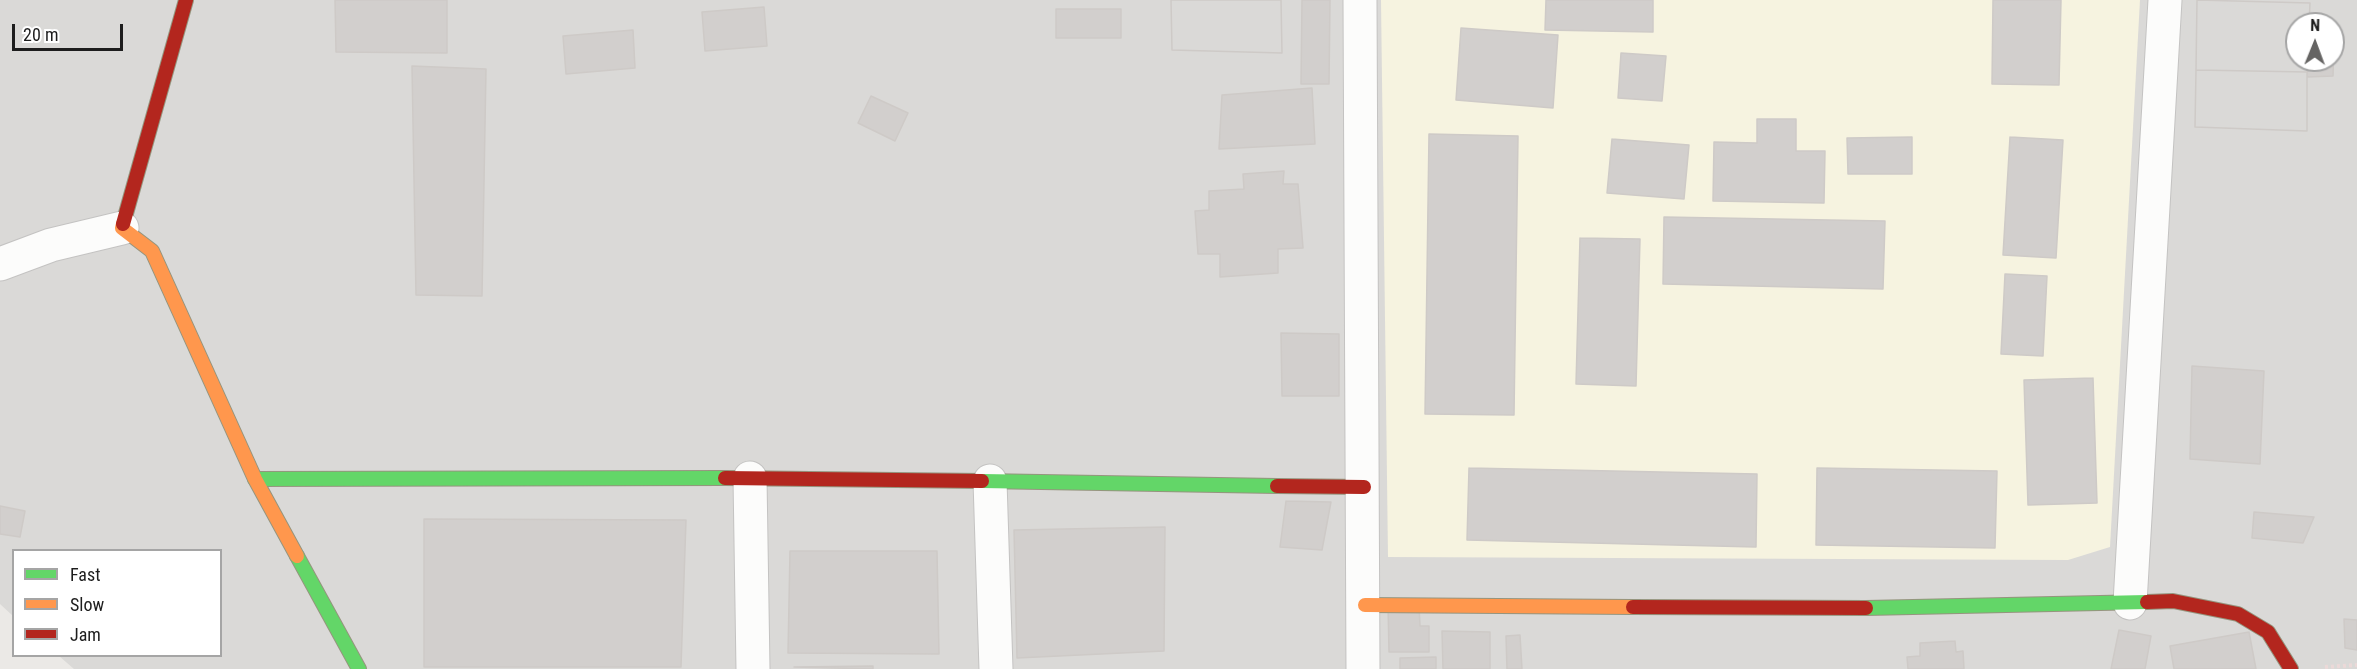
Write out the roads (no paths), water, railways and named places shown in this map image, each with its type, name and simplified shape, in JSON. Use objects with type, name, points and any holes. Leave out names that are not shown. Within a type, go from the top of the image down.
[{"type":"street","points":[[122,228],[186,0]]},
{"type":"street","points":[[1360,0],[1365,605],[1363,669]]},
{"type":"street","points":[[2130,603],[2164,0]]},
{"type":"street","points":[[0,264],[51,245],[122,228],[152,250],[255,479],[359,669]]},
{"type":"street","points":[[255,479],[750,478],[1364,487]]},
{"type":"street","points":[[750,478],[753,669]]},
{"type":"street","points":[[990,481],[996,669]]},
{"type":"street","points":[[1365,605],[1818,609],[2173,601],[2238,614],[2268,632],[2291,669]]}]
